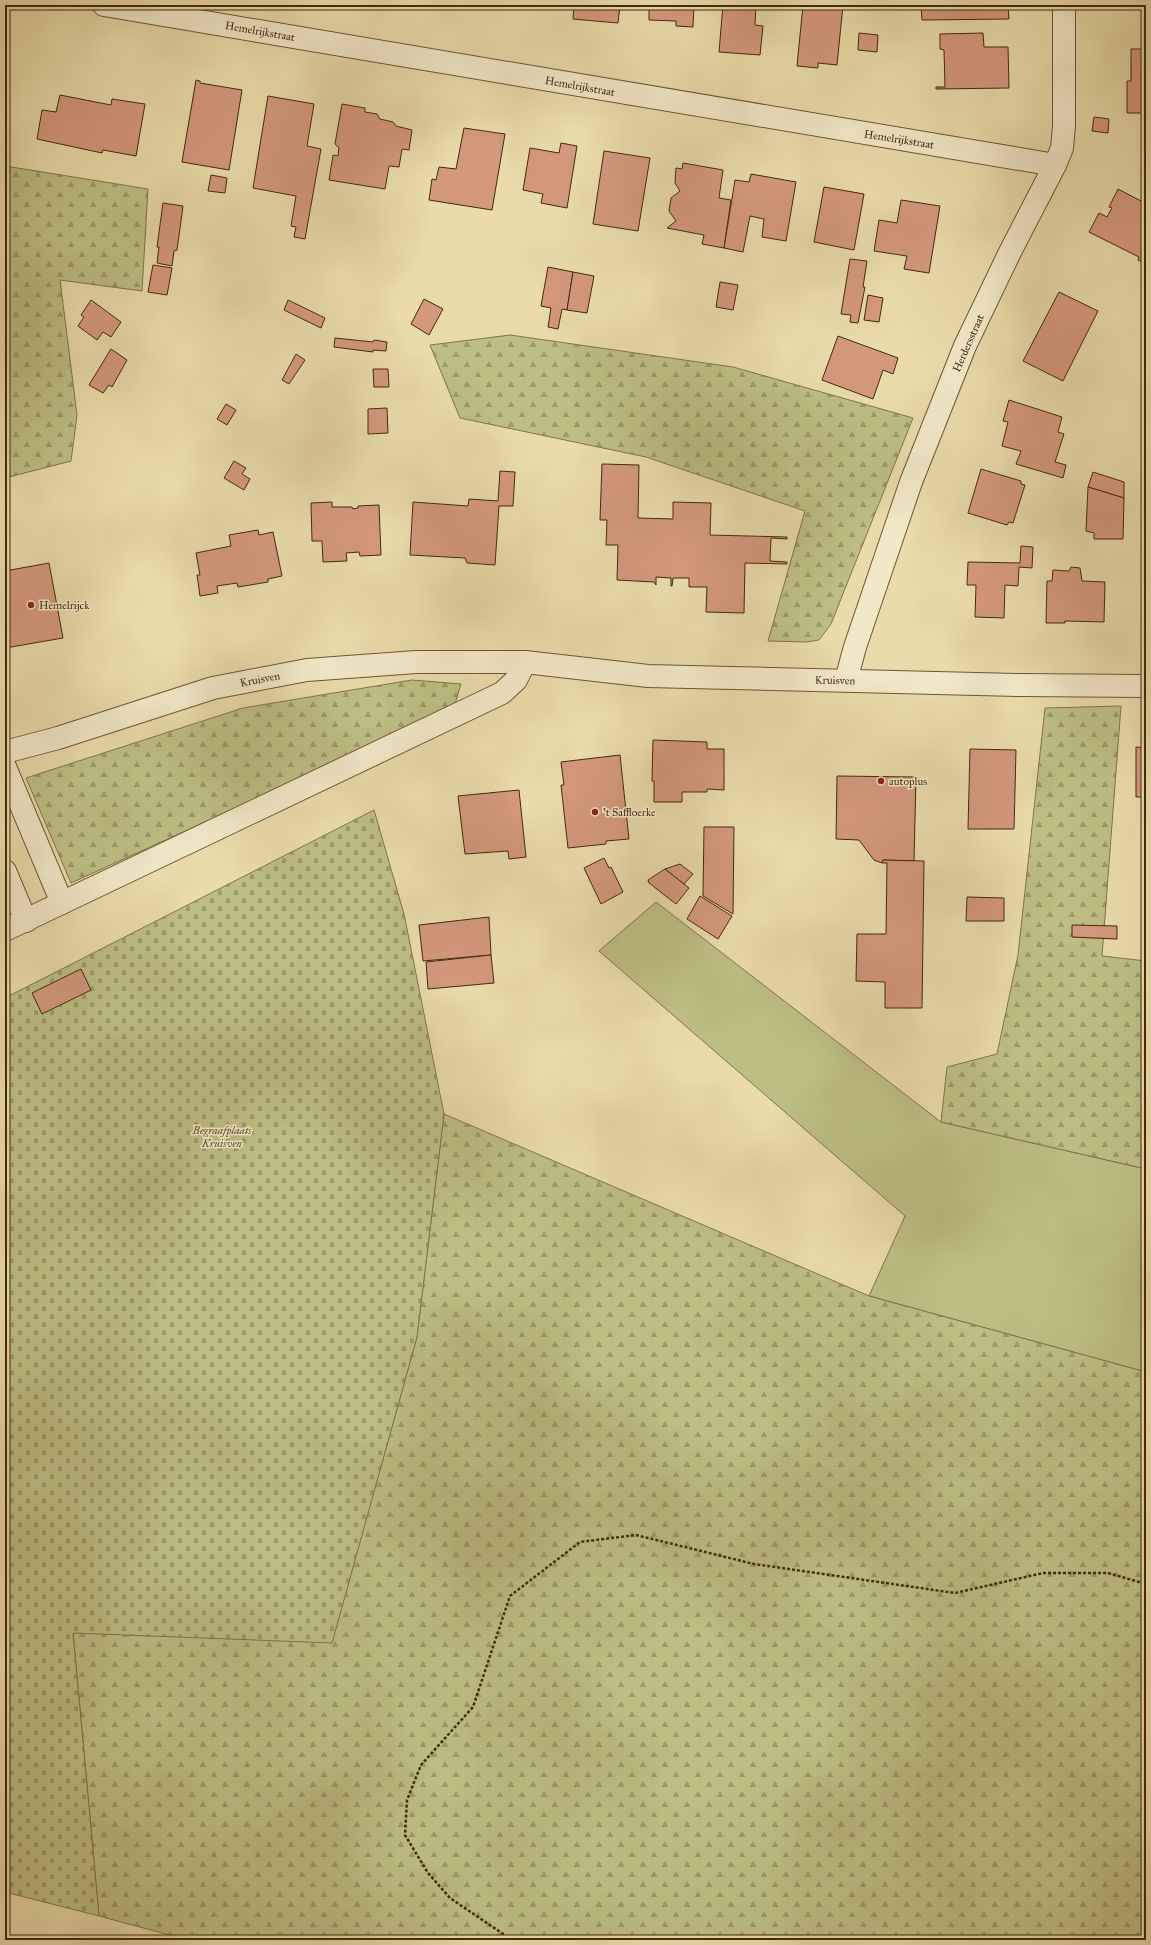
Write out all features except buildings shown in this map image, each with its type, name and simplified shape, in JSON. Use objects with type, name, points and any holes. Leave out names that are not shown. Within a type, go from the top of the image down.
[{"type":"street","name":"Hemelrijkstraat","points":[[104,5],[1055,165]]},
{"type":"street","name":"Herdersstraat","points":[[846,680],[857,640],[911,482],[960,360],[1010,252],[1055,165],[1062,148],[1064,126],[1064,5]]},
{"type":"street","name":"Kruisven","points":[[5,752],[58,738],[213,688],[307,670],[416,662],[525,662],[648,676],[1021,685],[1146,686]]},
{"type":"street","points":[[5,930],[502,693],[516,680],[525,662]]},
{"type":"street","points":[[5,767],[62,902]]},
{"type":"street","points":[[5,871],[26,921]]},
{"type":"path","points":[[512,1940],[450,1898],[428,1873],[405,1835],[407,1800],[421,1765],[473,1707],[510,1596],[580,1542],[636,1535],[754,1564],[955,1593],[1043,1573],[1108,1573],[1146,1584]]},
{"type":"green space","points":[[5,166],[148,189],[142,291],[60,280],[77,415],[71,461],[5,478]]},
{"type":"green space","points":[[510,335],[733,367],[913,418],[831,624],[819,640],[807,642],[768,641],[805,511],[646,457],[460,418],[430,345]]},
{"type":"green space","points":[[412,680],[461,684],[455,704],[350,756],[71,883],[26,778],[243,708]]},
{"type":"green space","points":[[1121,706],[1102,956],[1146,961],[1146,1169],[941,1122],[947,1067],[997,1054],[1018,955],[1045,708]]},
{"type":"green space","name":"Begraafplaats Kruisven","points":[[374,810],[404,914],[444,1114],[417,1337],[332,1643],[73,1633],[99,1916],[5,1892],[5,998]]},
{"type":"green space","points":[[656,902],[941,1122],[1146,1169],[1146,1372],[869,1296],[905,1216],[599,951]]},
{"type":"green space","points":[[444,1114],[869,1296],[1146,1372],[1146,1940],[188,1940],[99,1916],[73,1632],[332,1642],[417,1337]]},
{"type":"place","name":"Hemelrijck","points":[[31,605]]},
{"type":"place","name":"autoplus","points":[[881,781]]},
{"type":"place","name":"'t Saffloerke","points":[[595,812]]}]
